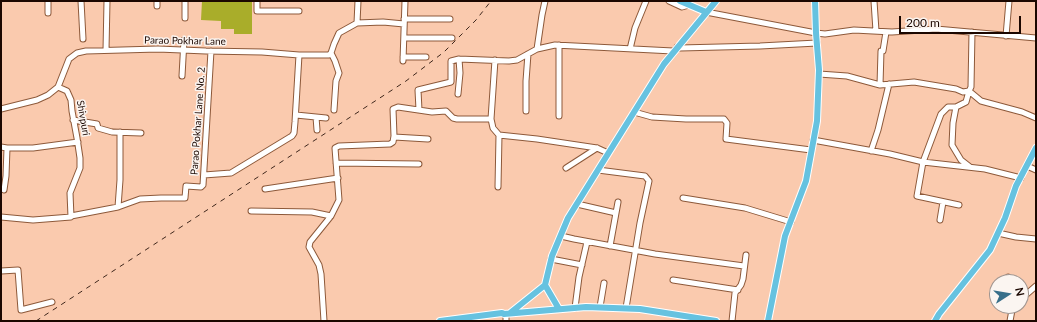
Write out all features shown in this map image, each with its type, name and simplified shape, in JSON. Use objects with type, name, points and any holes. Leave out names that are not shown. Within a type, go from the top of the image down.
[{"type":"main road","points":[[472,321],[503,316],[545,286],[551,259],[568,218],[664,64],[716,1]]},
{"type":"main road","points":[[768,321],[785,236],[806,181],[817,121],[818,74],[815,1]]},
{"type":"main road","points":[[687,4],[706,12]]},
{"type":"main road","points":[[935,321],[990,250],[1006,218],[1016,186],[1036,148]]},
{"type":"main road","points":[[545,286],[559,309]]},
{"type":"main road","points":[[440,321],[502,313],[506,314],[600,307],[640,309],[716,321]]},
{"type":"street","points":[[48,1],[48,13]]},
{"type":"street","points":[[81,1],[83,39]]},
{"type":"street","points":[[106,50],[107,1]]},
{"type":"street","points":[[185,1],[185,18]]},
{"type":"street","points":[[257,1],[257,11],[299,11]]},
{"type":"street","points":[[357,23],[358,1]]},
{"type":"street","points":[[405,1],[403,59],[426,57]]},
{"type":"street","points":[[537,49],[545,1]]},
{"type":"street","points":[[630,49],[635,28],[646,1]]},
{"type":"street","points":[[669,1],[682,7],[687,4]]},
{"type":"street","points":[[874,1],[876,31]]},
{"type":"street","points":[[1006,36],[1010,1]]},
{"type":"street","points":[[706,12],[825,34],[854,30],[886,32],[936,29],[1036,38]]},
{"type":"street","points":[[334,110],[336,81],[339,73],[331,53],[340,33],[357,23],[450,19]]},
{"type":"street","points":[[880,85],[881,51],[883,51],[886,32]]},
{"type":"street","points":[[959,206],[916,196],[923,162],[941,114],[948,107],[956,107],[966,102],[971,87],[972,32]]},
{"type":"street","points":[[404,38],[452,38]]},
{"type":"street","points":[[182,76],[184,40]]},
{"type":"street","points":[[419,110],[418,90],[451,82],[451,60],[517,60],[537,49],[559,45],[630,49],[675,49],[817,43]]},
{"type":"street","points":[[559,45],[559,116]]},
{"type":"street","name":"Parao Pokhar Lane","points":[[58,88],[68,61],[73,56],[86,51],[158,49],[262,52],[299,55],[329,55],[331,53]]},
{"type":"street","name":"Parao Pokhar Lane No. 2","points":[[118,207],[140,199],[185,198],[186,186],[203,186],[212,51]]},
{"type":"street","points":[[526,111],[528,54]]},
{"type":"street","points":[[204,175],[231,173],[288,140],[294,133],[299,55]]},
{"type":"street","points":[[458,94],[460,73],[459,59]]},
{"type":"street","points":[[495,60],[492,119],[494,128],[499,135],[498,187]]},
{"type":"street","points":[[818,74],[848,76],[880,85],[914,82],[956,89],[964,92],[969,91],[981,101],[1022,112],[1036,118]]},
{"type":"street","points":[[872,151],[889,84]]},
{"type":"street","points":[[1,108],[37,100],[58,88]]},
{"type":"street","name":"Shivpuri","points":[[58,88],[70,95],[80,158],[80,168],[70,193],[71,216]]},
{"type":"street","points":[[324,321],[321,274],[319,265],[309,247],[310,242],[331,216],[339,200],[335,148],[339,146],[390,144],[393,142],[394,137],[393,109],[398,107],[432,112],[446,111],[453,118],[457,119],[492,119]]},
{"type":"street","points":[[956,107],[953,123],[952,145],[961,160],[971,167]]},
{"type":"street","points":[[634,112],[652,117],[724,119],[727,123],[726,139],[811,150]]},
{"type":"street","points":[[296,115],[326,118]]},
{"type":"street","points":[[316,117],[317,130]]},
{"type":"street","points":[[73,120],[97,124],[98,128],[112,132],[141,133]]},
{"type":"street","points":[[1,218],[34,220],[71,217],[118,207],[120,180],[120,132]]},
{"type":"street","points":[[499,135],[597,148],[608,153]]},
{"type":"street","points":[[394,137],[428,139]]},
{"type":"street","points":[[813,140],[923,162],[985,169],[1020,178]]},
{"type":"street","points":[[1,147],[33,148],[78,142]]},
{"type":"street","points":[[4,190],[7,148]]},
{"type":"street","points":[[566,168],[597,148]]},
{"type":"street","points":[[336,163],[419,164]]},
{"type":"street","points":[[1027,166],[1036,170]]},
{"type":"street","points":[[598,170],[645,176],[649,181],[635,250],[626,308]]},
{"type":"street","points":[[265,189],[338,178]]},
{"type":"street","points":[[683,198],[746,208],[791,222]]},
{"type":"street","points":[[610,246],[618,202]]},
{"type":"street","points":[[940,220],[943,202]]},
{"type":"street","points":[[577,204],[616,213]]},
{"type":"street","points":[[251,211],[312,212],[331,216]]},
{"type":"street","points":[[998,233],[1036,239]]},
{"type":"street","points":[[561,236],[676,258],[744,266]]},
{"type":"street","points":[[575,308],[587,242]]},
{"type":"street","points":[[732,321],[735,293],[741,285],[743,279],[746,254]]},
{"type":"street","points":[[551,259],[582,265]]},
{"type":"street","points":[[1,271],[18,270],[21,310],[52,302]]},
{"type":"street","points":[[672,280],[738,290]]},
{"type":"street","points":[[600,307],[604,283]]},
{"type":"street","points":[[506,314],[506,321]]},
{"type":"shaded area","points":[[202,1],[252,1],[252,34],[234,34],[234,29],[221,29],[221,21],[201,20]]},
{"type":"railway","points":[[36,321],[406,81],[444,52],[476,20],[491,1]]}]
